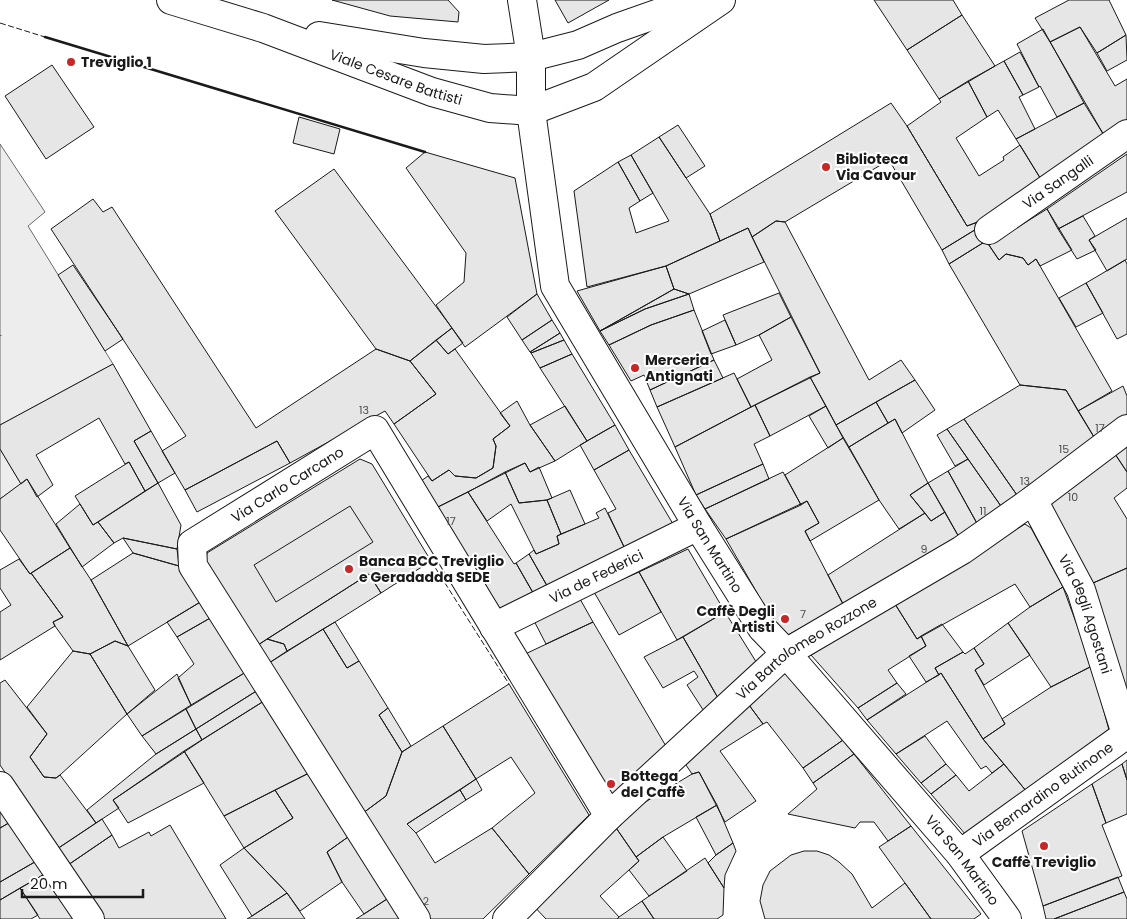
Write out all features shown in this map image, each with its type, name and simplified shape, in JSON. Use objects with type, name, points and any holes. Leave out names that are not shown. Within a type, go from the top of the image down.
[{"type":"street","name":"Viale Cesare Battisti","points":[[171,0],[263,28],[432,92],[490,108],[531,111]]},
{"type":"street","name":"Via San Martino","points":[[522,0],[531,57],[531,111],[555,286],[698,526],[762,628],[786,653],[960,854],[1006,919]]},
{"type":"street","name":"Viale Cesare Battisti","points":[[263,28],[424,53],[484,59],[531,57],[578,45],[617,28],[696,0]]},
{"type":"street","points":[[531,111],[594,87],[720,0]]},
{"type":"street","name":"Via Sangalli","points":[[989,230],[1127,134]]},
{"type":"street","name":"Via Bartolomeo Rozzone","points":[[518,915],[609,816],[786,653],[962,550],[1127,429]]},
{"type":"street","name":"Via Carlo Carcano","points":[[416,919],[193,566],[192,544],[375,430],[609,816]]},
{"type":"street","name":"Via degli Agostani","points":[[1032,500],[1081,590],[1126,734]]},
{"type":"street","name":"Via de Federici","points":[[494,628],[698,526]]},
{"type":"street","name":"Via Bernardino Butinone","points":[[960,854],[1126,734]]},
{"type":"street","points":[[0,786],[90,919]]},
{"type":"shaded area","points":[[0,144],[45,212],[28,226],[113,364],[0,425]]},
{"type":"shaded area","points":[[0,449],[21,484],[0,499]]},
{"type":"building","points":[[332,0],[448,0],[459,12],[458,22],[390,16]]},
{"type":"building","points":[[555,0],[609,0],[568,23]]},
{"type":"building","points":[[874,0],[953,0],[962,15],[907,50]]},
{"type":"building","points":[[1069,0],[1109,0],[1126,35],[1097,53],[1080,27],[1050,42],[1035,18]]},
{"type":"building","points":[[962,15],[995,66],[939,99],[907,50]]},
{"type":"building","points":[[1080,27],[1115,86],[1127,79],[1127,122],[1105,137],[1050,42]]},
{"type":"building","points":[[1043,29],[1084,103],[1057,117],[1017,44]]},
{"type":"building","points":[[1126,35],[1127,60],[1107,71],[1097,53]]},
{"type":"building","points":[[1020,52],[1039,87],[1023,95],[1004,61]]},
{"type":"building","points":[[1004,61],[1023,95],[1019,97],[1035,129],[1016,139],[998,110],[987,117],[968,81]]},
{"type":"building","points":[[52,65],[94,127],[46,159],[5,96]]},
{"type":"building","points":[[968,81],[987,117],[956,138],[979,176],[1004,160],[1003,157],[1020,145],[1042,181],[975,223],[967,226],[907,126],[941,102],[939,99]]},
{"type":"building","points":[[891,103],[907,126],[967,226],[975,223],[978,228],[942,250],[889,160],[785,222],[776,221],[752,237],[748,228],[720,241],[710,214]]},
{"type":"building","points":[[1084,103],[1105,137],[1042,181],[1016,139]]},
{"type":"building","points":[[299,117],[340,129],[334,154],[293,143]]},
{"type":"building","points":[[678,125],[705,166],[686,178],[659,137]]},
{"type":"building","points":[[659,137],[710,214],[720,241],[666,266],[587,287],[574,191],[618,162],[640,201],[629,208],[636,233],[669,221],[631,155]]},
{"type":"building","points":[[425,152],[515,178],[537,294],[465,347],[436,305],[464,282],[466,253],[406,168]]},
{"type":"building","points":[[1127,154],[1127,192],[1058,229],[1047,209]]},
{"type":"building","points":[[631,155],[653,193],[640,201],[618,162]]},
{"type":"building","points":[[334,169],[452,328],[410,361],[376,349],[275,211]]},
{"type":"building","points":[[93,199],[103,212],[112,207],[256,428],[376,349],[410,361],[436,394],[394,424],[385,411],[290,463],[277,441],[185,490],[162,451],[186,436],[51,229]]},
{"type":"building","points":[[1047,209],[1072,250],[1040,266],[1036,259],[1028,265],[1023,258],[1006,254],[999,260],[989,245]]},
{"type":"building","points":[[1083,216],[1095,236],[1089,240],[1096,250],[1077,259],[1058,229]]},
{"type":"building","points":[[1127,218],[1127,259],[1107,271],[1089,240]]},
{"type":"building","points":[[776,221],[785,222],[869,380],[901,360],[915,380],[836,425],[810,377],[820,373],[752,237]]},
{"type":"building","points":[[748,228],[764,262],[689,294],[674,289],[666,266]]},
{"type":"building","points":[[978,228],[986,241],[949,264],[942,250]]},
{"type":"building","points":[[986,241],[999,260],[1006,254],[1023,258],[1028,265],[1036,259],[1112,391],[1078,411],[1066,390],[1020,385],[949,264]]},
{"type":"building","points":[[1125,260],[1127,264],[1127,334],[1117,339],[1086,283]]},
{"type":"building","points":[[73,265],[123,339],[105,351],[58,275]]},
{"type":"building","points":[[666,266],[674,289],[600,331],[577,291]]},
{"type":"building","points":[[1086,283],[1103,313],[1076,327],[1059,298]]},
{"type":"building","points":[[674,289],[689,294],[645,309],[600,331]]},
{"type":"building","points":[[779,293],[791,317],[759,335],[736,345],[723,315]]},
{"type":"building","points":[[537,294],[552,320],[522,340],[507,317]]},
{"type":"building","points":[[689,294],[694,310],[651,325],[609,345],[600,331],[645,309]]},
{"type":"building","points":[[694,310],[714,360],[650,390],[644,375],[631,381],[609,345],[651,325]]},
{"type":"building","points":[[791,317],[820,373],[751,407],[737,379],[772,360],[759,335]]},
{"type":"building","points":[[552,320],[560,333],[530,352],[522,340]]},
{"type":"building","points":[[725,320],[736,345],[711,354],[702,331]]},
{"type":"building","points":[[452,328],[463,343],[448,354],[436,340]]},
{"type":"building","points":[[560,333],[564,340],[530,352]]},
{"type":"building","points":[[436,340],[448,354],[455,349],[510,426],[493,439],[496,446],[493,468],[476,478],[455,476],[449,470],[432,481],[394,424],[436,394],[410,361]]},
{"type":"building","points":[[564,340],[572,354],[540,368],[531,353]]},
{"type":"building","points":[[572,354],[615,425],[587,441],[540,368]]},
{"type":"building","points":[[714,360],[723,378],[657,407],[650,390]]},
{"type":"building","points":[[113,364],[151,431],[134,441],[158,483],[145,491],[129,462],[125,464],[99,418],[36,455],[53,485],[37,497],[27,479],[21,484],[0,449],[0,425]]},
{"type":"building","points":[[734,373],[751,407],[675,447],[657,407]]},
{"type":"building","points":[[810,377],[826,406],[770,436],[755,405]]},
{"type":"building","points":[[915,380],[935,410],[902,433],[895,419],[888,423],[876,402]]},
{"type":"building","points":[[1020,385],[1066,390],[1097,442],[1019,498],[964,419]]},
{"type":"building","points":[[1123,386],[1127,396],[1127,421],[1097,442],[1078,411]]},
{"type":"building","points":[[517,401],[530,425],[555,461],[530,472],[525,463],[430,511],[414,486],[428,476],[432,481],[449,470],[455,476],[476,478],[493,468],[496,446],[493,439],[510,426],[500,413]]},
{"type":"building","points":[[876,402],[888,423],[849,447],[836,425]]},
{"type":"building","points":[[755,405],[770,436],[754,444],[763,464],[696,495],[675,447]]},
{"type":"building","points":[[565,406],[587,441],[555,461],[530,425]]},
{"type":"building","points":[[826,406],[843,438],[828,448],[809,416]]},
{"type":"building","points":[[895,419],[928,483],[910,495],[925,513],[899,529],[879,500],[849,447]]},
{"type":"building","points":[[964,419],[1019,498],[1003,509],[947,429]]},
{"type":"building","points":[[615,425],[629,450],[594,470],[580,445]]},
{"type":"building","points":[[947,429],[968,459],[955,466],[937,435]]},
{"type":"building","points":[[151,431],[175,473],[158,483],[134,441]]},
{"type":"building","points":[[843,438],[879,500],[810,541],[805,531],[819,523],[807,501],[801,505],[785,475]]},
{"type":"building","points":[[277,441],[290,463],[197,512],[185,490]]},
{"type":"building","points":[[1127,445],[1127,472],[1115,454]]},
{"type":"building","points":[[629,450],[676,529],[627,553],[608,513],[616,509],[594,470]]},
{"type":"building","points":[[1115,454],[1127,472],[1127,488],[1114,498],[1127,519],[1127,568],[1084,587],[1043,506]]},
{"type":"building","points":[[360,459],[372,464],[431,561],[381,593],[369,574],[258,645],[206,561],[207,553]]},
{"type":"building","points":[[968,459],[1003,509],[979,527],[948,471]]},
{"type":"building","points":[[129,462],[145,491],[93,525],[75,496]]},
{"type":"building","points":[[525,463],[530,472],[539,467],[552,498],[519,503],[505,472]]},
{"type":"building","points":[[763,464],[769,479],[705,509],[696,495]]},
{"type":"building","points":[[948,471],[979,527],[960,539],[928,483]]},
{"type":"building","points":[[505,472],[519,503],[547,500],[561,534],[557,536],[559,544],[536,554],[511,504],[487,521],[468,492]]},
{"type":"building","points":[[783,472],[801,505],[726,539],[705,509]]},
{"type":"building","points":[[27,479],[70,548],[30,574],[0,530],[0,499]]},
{"type":"building","points":[[158,483],[181,525],[177,549],[123,538],[114,543],[98,522]]},
{"type":"building","points":[[928,483],[945,512],[931,521],[910,495]]},
{"type":"building","points":[[570,490],[585,524],[561,534],[547,500]]},
{"type":"building","points":[[468,492],[514,564],[516,563],[536,598],[496,618],[430,511]]},
{"type":"building","points":[[807,501],[819,523],[805,531],[843,604],[783,638],[726,539]]},
{"type":"building","points":[[80,504],[93,525],[98,522],[114,543],[82,567],[56,524]]},
{"type":"building","points":[[350,506],[373,542],[276,602],[254,565]]},
{"type":"building","points":[[605,508],[627,553],[550,591],[529,554],[534,550],[536,554],[559,544],[557,536],[599,518],[596,513]]},
{"type":"building","points":[[945,512],[960,539],[843,604],[828,575],[925,513],[931,521]]},
{"type":"building","points":[[1025,524],[1031,528],[1063,587],[1030,607],[1015,584],[917,639],[895,604]]},
{"type":"building","points":[[123,538],[177,549],[179,566],[133,553]]},
{"type":"building","points":[[70,548],[91,580],[128,646],[115,641],[90,654],[73,651],[55,626],[53,622],[63,617],[31,573]]},
{"type":"building","points":[[688,549],[725,612],[677,640],[639,572]]},
{"type":"building","points":[[133,553],[179,566],[202,601],[128,646],[91,580]]},
{"type":"building","points":[[529,554],[550,591],[536,598],[516,563]]},
{"type":"building","points":[[19,559],[63,617],[53,622],[55,626],[0,660],[0,612],[11,605],[0,588],[0,570]]},
{"type":"building","points":[[1127,568],[1127,713],[1084,587]]},
{"type":"building","points":[[639,572],[661,612],[619,635],[594,592]]},
{"type":"building","points":[[369,574],[381,593],[287,651],[284,644],[267,639]]},
{"type":"building","points":[[1063,587],[1092,666],[1051,687],[1008,623]]},
{"type":"building","points":[[580,599],[593,622],[546,644],[533,619]]},
{"type":"building","points":[[202,601],[212,617],[177,637],[167,622]]},
{"type":"building","points":[[895,604],[917,639],[921,636],[926,646],[888,670],[897,683],[858,708],[811,655]]},
{"type":"building","points":[[725,612],[760,668],[722,705],[683,637]]},
{"type":"building","points":[[212,617],[246,672],[191,705],[178,678],[194,664],[177,637]]},
{"type":"building","points":[[335,622],[359,661],[347,668],[323,629]]},
{"type":"building","points":[[593,622],[670,753],[611,801],[521,656]]},
{"type":"building","points":[[1008,623],[1030,655],[984,685],[975,670],[984,664],[974,648]]},
{"type":"building","points":[[942,624],[963,652],[935,668],[939,675],[926,682],[909,656],[926,646],[921,636]]},
{"type":"building","points":[[323,629],[347,668],[359,661],[388,708],[379,715],[402,752],[386,796],[359,816],[269,663]]},
{"type":"building","points":[[683,637],[722,705],[709,719],[687,685],[698,677],[694,671],[663,688],[644,657]]},
{"type":"building","points":[[267,639],[284,644],[287,651],[269,663],[258,645]]},
{"type":"building","points":[[115,641],[128,646],[155,690],[127,714],[90,654]]},
{"type":"building","points":[[974,648],[984,664],[975,670],[1005,724],[983,739],[941,673],[939,675],[935,668]]},
{"type":"building","points":[[73,651],[90,654],[127,714],[60,775],[56,778],[44,777],[30,757],[47,734],[27,707]]},
{"type":"building","points":[[1092,666],[1110,734],[1027,792],[983,739],[1005,724],[1002,719],[1051,687]]},
{"type":"building","points":[[786,671],[843,740],[803,768],[767,722],[763,724],[749,705]]},
{"type":"building","points":[[246,672],[258,690],[196,729],[186,709]]},
{"type":"building","points":[[941,673],[983,739],[1004,764],[992,773],[986,766],[981,769],[947,721],[896,754],[867,720]]},
{"type":"building","points":[[177,674],[191,705],[142,736],[127,714]]},
{"type":"building","points":[[5,680],[47,734],[30,757],[44,777],[56,778],[60,775],[96,823],[57,849],[0,765],[0,683]]},
{"type":"building","points":[[897,683],[906,694],[867,720],[858,708]]},
{"type":"building","points":[[509,684],[589,815],[529,874],[492,828],[535,793],[511,757],[476,779],[443,726]]},
{"type":"building","points":[[258,690],[264,701],[202,740],[196,729]]},
{"type":"building","points":[[264,701],[309,773],[224,816],[184,751]]},
{"type":"building","points":[[749,705],[763,724],[720,751],[756,801],[725,822],[699,772],[692,774],[686,765]]},
{"type":"building","points":[[388,708],[411,746],[402,752],[379,715]]},
{"type":"building","points":[[186,709],[196,729],[156,754],[142,736]]},
{"type":"building","points":[[443,726],[476,779],[407,824],[416,833],[435,863],[492,828],[529,874],[483,919],[423,919],[359,816],[386,796],[402,752]]},
{"type":"building","points":[[196,729],[202,740],[113,800],[119,808],[96,823],[87,810],[156,754]]},
{"type":"building","points":[[925,736],[946,764],[921,783],[896,754]]},
{"type":"building","points":[[843,740],[854,754],[813,783],[803,768]]},
{"type":"building","points":[[184,751],[204,783],[128,823],[113,800]]},
{"type":"building","points":[[854,754],[911,826],[888,841],[874,822],[860,822],[855,828],[788,814],[817,789],[813,783]]},
{"type":"building","points":[[1127,760],[1127,780],[1122,764]]},
{"type":"building","points":[[946,764],[956,775],[931,794],[921,783]]},
{"type":"building","points":[[1004,764],[1027,792],[966,835],[931,794],[956,775],[969,791]]},
{"type":"building","points":[[1122,764],[1127,780],[1127,814],[1106,823],[1092,784]]},
{"type":"building","points":[[699,772],[717,805],[663,837],[636,857],[612,822],[692,774]]},
{"type":"building","points":[[309,773],[348,837],[327,852],[342,882],[300,911],[287,893],[244,848],[293,818],[275,790]]},
{"type":"building","points":[[476,779],[482,790],[466,800],[460,790]]},
{"type":"building","points":[[1092,784],[1106,823],[1102,825],[1122,876],[1043,906],[1022,831]]},
{"type":"building","points":[[275,790],[293,818],[244,848],[224,816]]},
{"type":"building","points":[[460,790],[466,800],[416,833],[407,824]]},
{"type":"building","points":[[717,805],[733,843],[716,855],[696,817]]},
{"type":"building","points":[[0,807],[14,820],[0,828]]},
{"type":"building","points":[[102,819],[112,835],[68,865],[57,849]]},
{"type":"building","points":[[14,820],[40,859],[0,882],[0,828]]},
{"type":"building","points":[[612,822],[639,861],[600,896],[619,917],[617,919],[546,919],[528,900]]},
{"type":"building","points":[[170,825],[226,919],[104,919],[68,865],[112,835],[119,848],[149,832],[151,836]]},
{"type":"building","points":[[911,826],[981,914],[974,919],[931,919],[879,847]]},
{"type":"building","points":[[348,837],[387,899],[364,914],[342,882],[327,852]]},
{"type":"building","points":[[663,837],[687,871],[649,896],[629,870],[639,861],[636,857]]},
{"type":"building","points":[[733,843],[736,851],[725,875],[724,888],[708,863]]},
{"type":"building","points":[[244,848],[287,893],[252,916],[220,865]]},
{"type":"building","points":[[804,851],[817,851],[829,855],[839,862],[852,874],[872,908],[905,883],[931,919],[765,919],[760,901],[763,885],[770,871],[791,855]]},
{"type":"building","points":[[705,858],[724,888],[723,915],[717,919],[654,919],[642,901]]},
{"type":"building","points":[[40,859],[48,872],[0,900],[0,882]]},
{"type":"building","points":[[48,872],[79,919],[40,919],[20,888]]},
{"type":"building","points":[[1118,877],[1124,892],[1054,919],[1046,919],[1043,906]]},
{"type":"building","points":[[20,888],[38,915],[31,919],[0,919],[0,900]]},
{"type":"building","points":[[1124,892],[1127,899],[1127,919],[1054,919]]},
{"type":"building","points":[[287,893],[305,919],[247,919],[252,916]]},
{"type":"building","points":[[387,899],[400,919],[356,919],[364,914]]},
{"type":"building","points":[[642,901],[654,919],[617,919],[619,917]]},
{"type":"fence","points":[[0,23],[45,37]]},
{"type":"fence","points":[[431,561],[509,684]]},
{"type":"wall","points":[[45,37],[425,152]]},
{"type":"place","name":"Treviglio 1","points":[[71,62]]},
{"type":"place","name":"Biblioteca Via Cavour","points":[[826,167]]},
{"type":"place","name":"Merceria Antignati","points":[[635,368]]},
{"type":"place","name":"Banca BCC Treviglio e Geradadda SEDE","points":[[349,569]]},
{"type":"place","name":"Caffè Degli Artisti","points":[[785,619]]},
{"type":"place","name":"Bottega del Caffè","points":[[611,784]]},
{"type":"place","name":"Caffè Treviglio","points":[[1044,846]]}]
